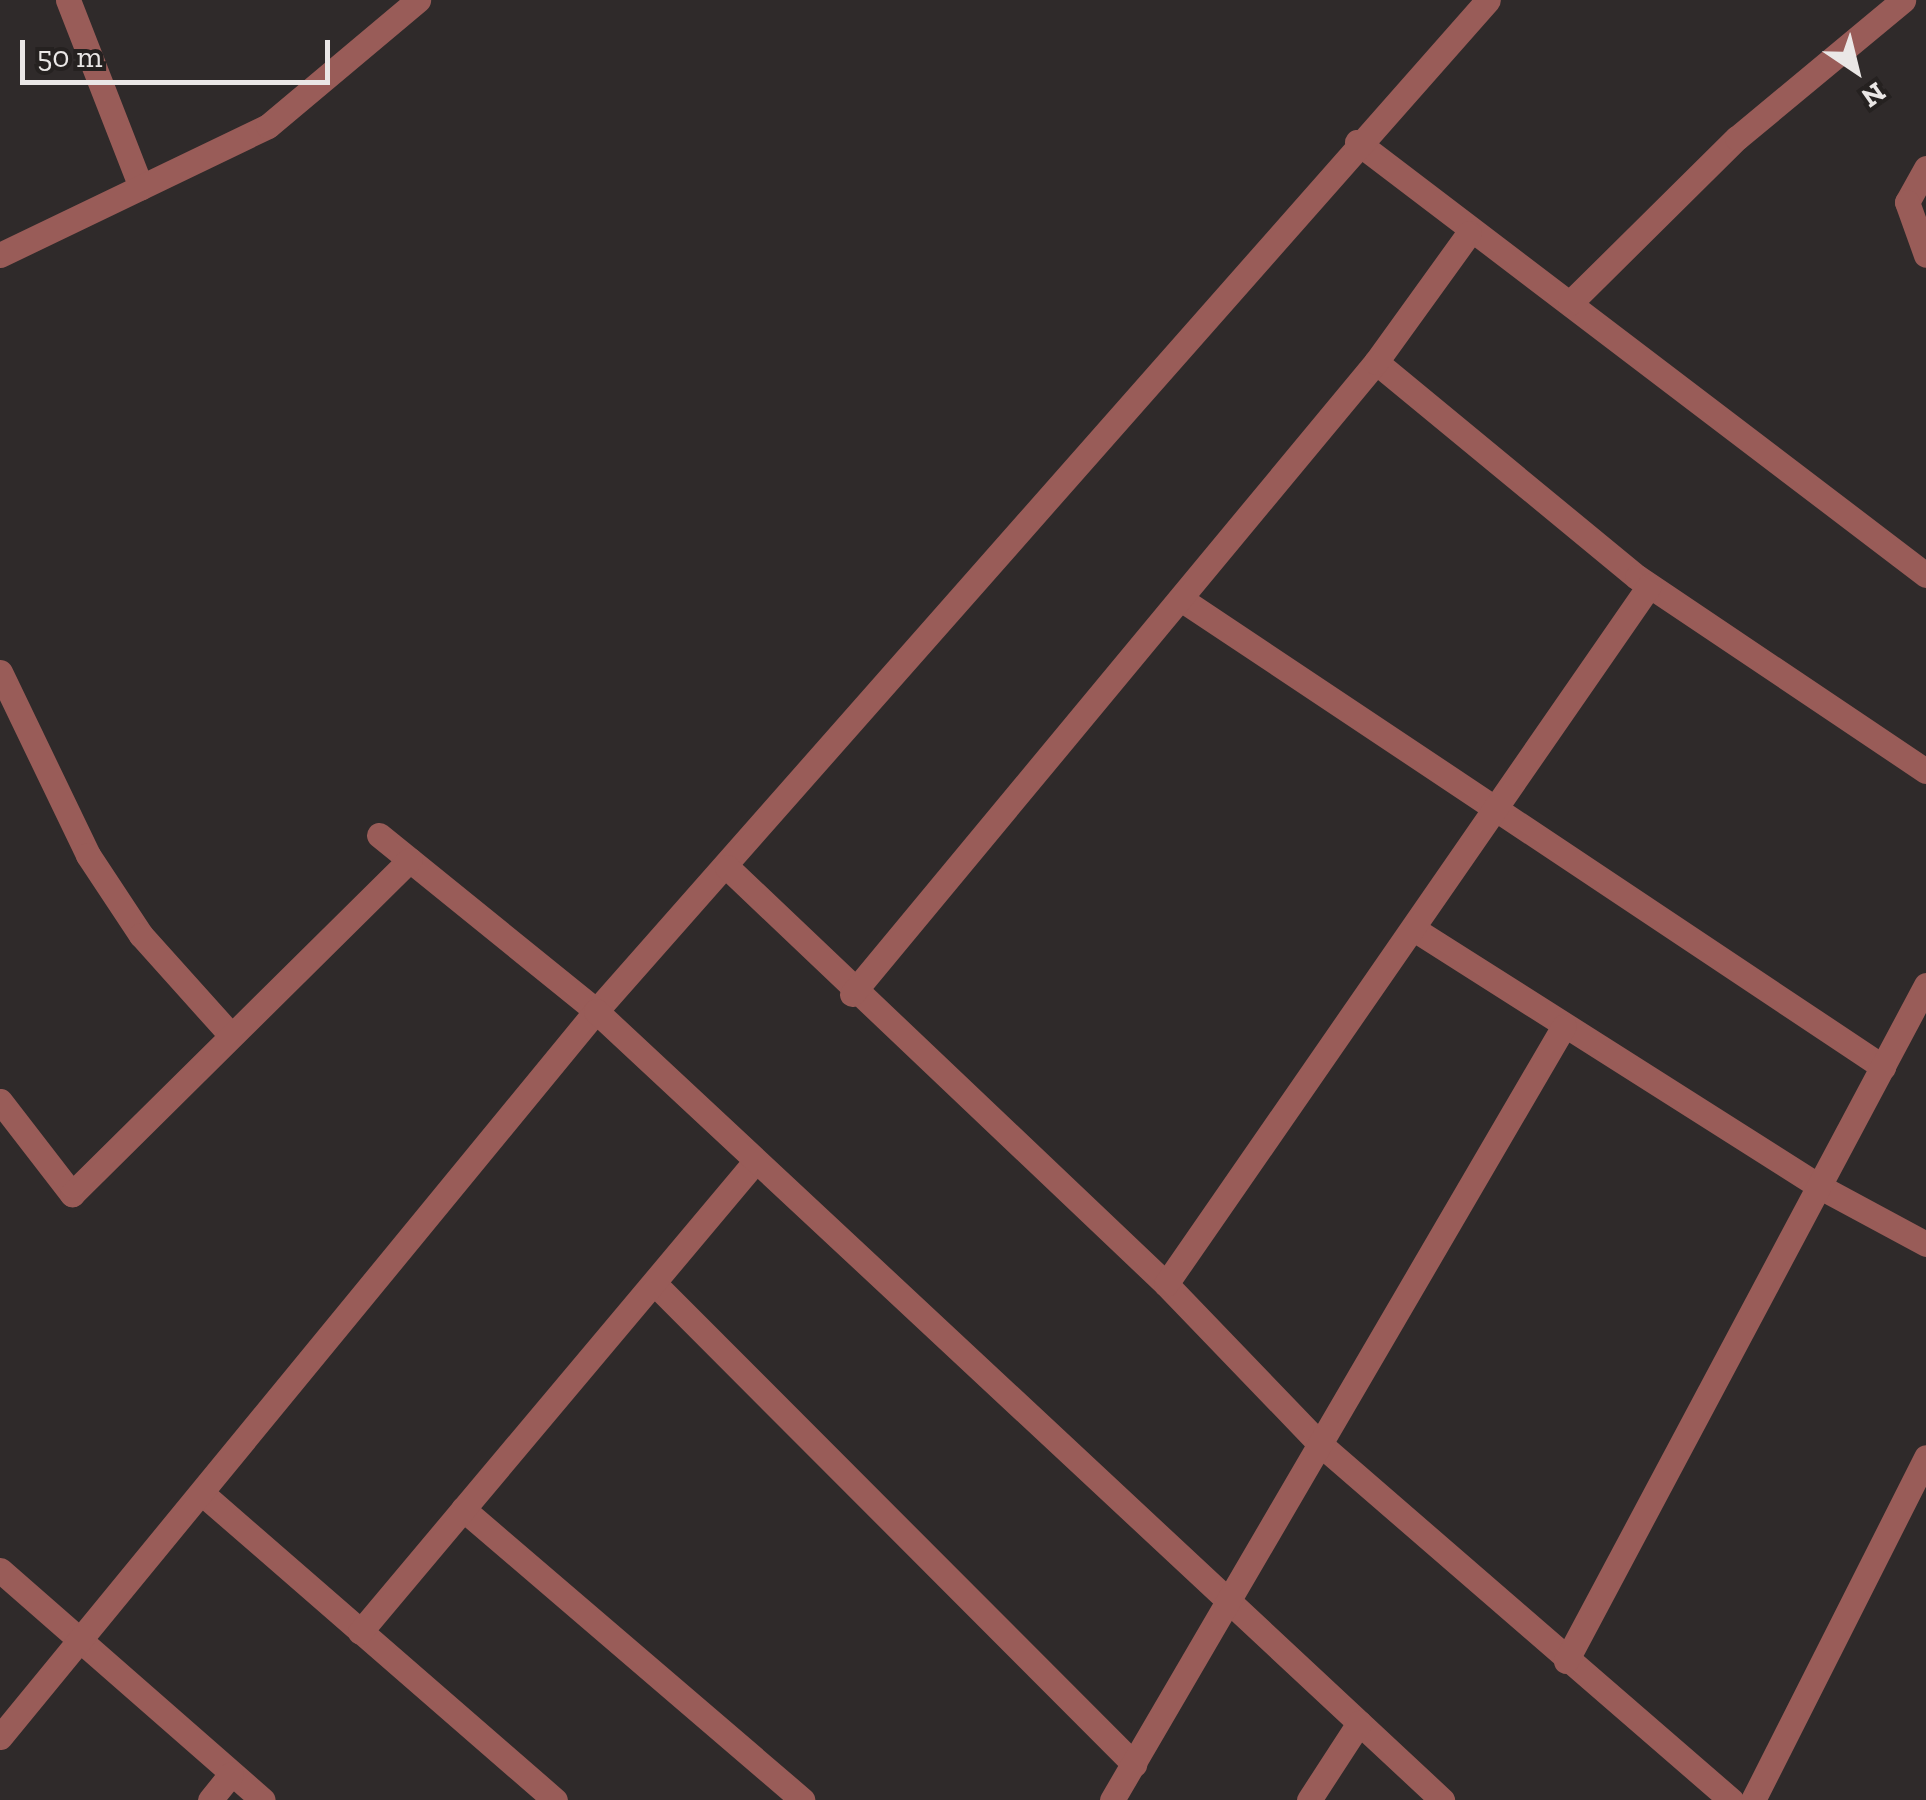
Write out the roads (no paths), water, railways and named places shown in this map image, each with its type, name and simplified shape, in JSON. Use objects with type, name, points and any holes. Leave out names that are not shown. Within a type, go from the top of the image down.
[{"type":"street","points":[[68,0],[141,186]]},
{"type":"street","points":[[0,255],[268,126],[418,0]]},
{"type":"street","points":[[0,1738],[204,1495],[596,1011],[727,867],[1357,142],[1488,0]]},
{"type":"street","points":[[1570,303],[1737,138],[1903,0]]},
{"type":"street","points":[[1357,142],[1469,233],[1570,303],[1926,575]]},
{"type":"street","points":[[1926,168],[1907,202],[1926,255]]},
{"type":"street","points":[[852,994],[1376,362],[1469,233]]},
{"type":"street","points":[[1376,362],[1649,586],[1926,771]]},
{"type":"street","points":[[1166,1284],[1417,932],[1649,586]]},
{"type":"street","points":[[1181,600],[1883,1067]]},
{"type":"street","points":[[0,672],[88,854],[141,935],[228,1032]]},
{"type":"street","points":[[378,835],[596,1011],[754,1164],[1442,1800]]},
{"type":"street","points":[[0,1101],[72,1194],[228,1032],[410,860]]},
{"type":"street","points":[[727,867],[852,994],[1166,1284],[1320,1444],[1732,1800]]},
{"type":"street","points":[[1417,932],[1824,1189],[1926,1244]]},
{"type":"street","points":[[1566,1660],[1824,1189],[1926,985]]},
{"type":"street","points":[[1112,1800],[1564,1026]]},
{"type":"street","points":[[360,1632],[754,1164]]},
{"type":"street","points":[[654,1283],[1134,1764]]},
{"type":"street","points":[[1753,1800],[1926,1457]]},
{"type":"street","points":[[204,1495],[555,1800]]},
{"type":"street","points":[[463,1509],[802,1800]]},
{"type":"street","points":[[0,1570],[262,1800]]},
{"type":"street","points":[[1309,1800],[1359,1723]]},
{"type":"street","points":[[210,1800],[231,1774]]}]
